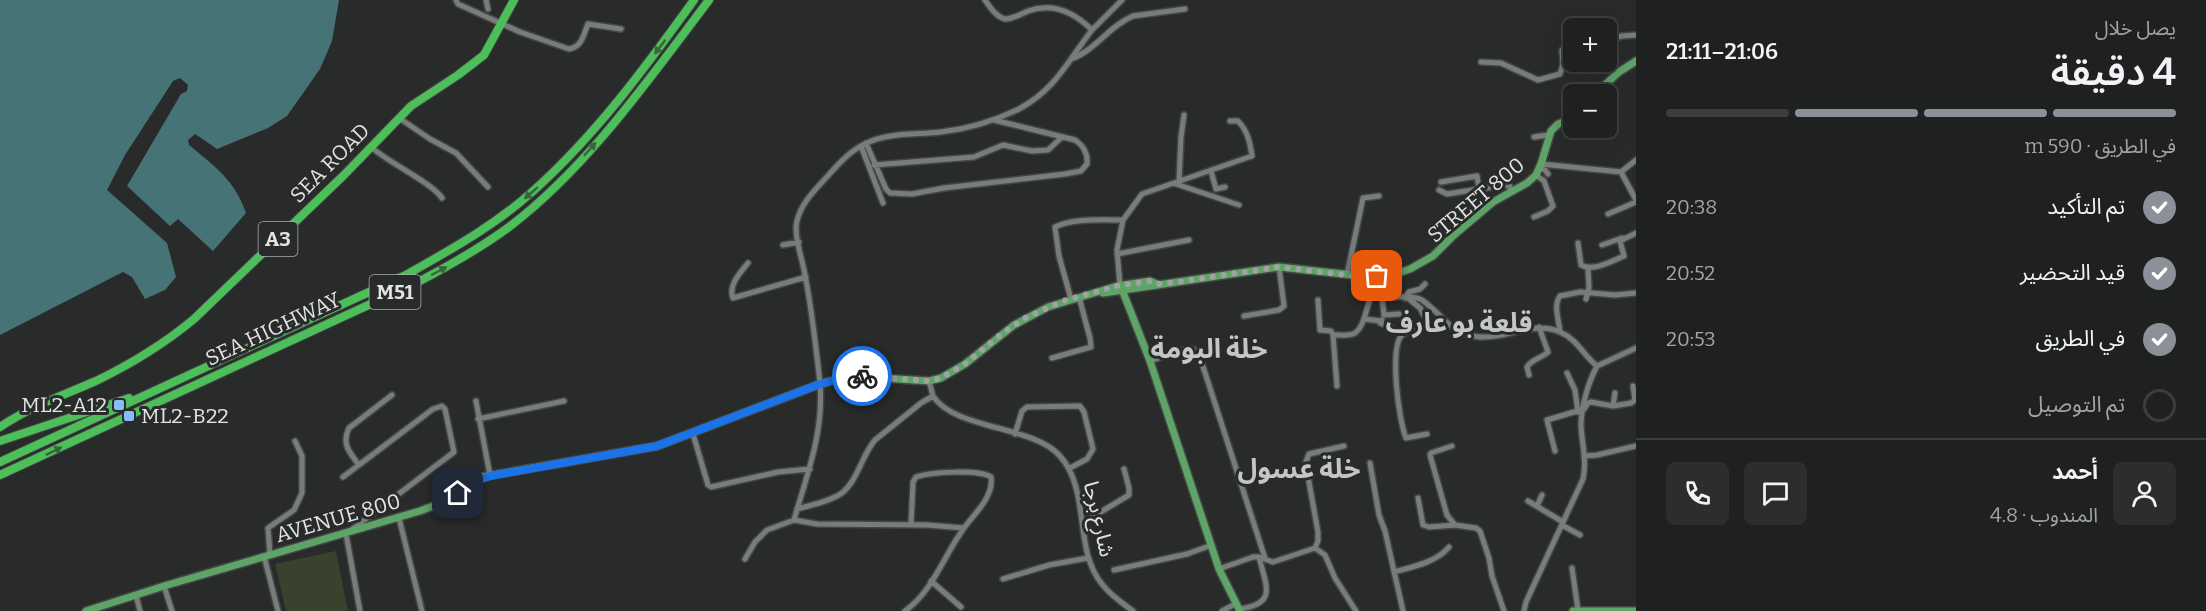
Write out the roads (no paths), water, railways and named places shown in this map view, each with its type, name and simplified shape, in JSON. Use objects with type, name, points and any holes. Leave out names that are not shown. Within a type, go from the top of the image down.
[{"type":"highway","name":"SEA ROAD","points":[[0,427],[31,409],[123,367],[173,336],[216,299],[399,118],[417,102],[484,55],[514,0]]},
{"type":"highway","name":"SEA HIGHWAY","points":[[0,462],[406,274],[462,244],[531,193],[571,155],[642,72],[694,0]]},
{"type":"highway","name":"SEA HIGHWAY","points":[[0,475],[414,284],[487,242],[529,210],[580,160],[636,95],[709,0]]},
{"type":"highway","points":[[0,441],[161,387]]},
{"type":"main road","points":[[1605,84],[1618,72],[1636,62]]},
{"type":"main road","points":[[1548,135],[1554,127],[1563,123]]},
{"type":"main road","name":"STREET 800","points":[[1098,293],[1150,281],[1157,284],[1279,267],[1350,275],[1395,274],[1423,263],[1483,210],[1527,183],[1539,169],[1548,135]]},
{"type":"main road","points":[[1125,288],[1220,569],[1238,608]]},
{"type":"main road","name":"AVENUE 800","points":[[89,611],[164,586],[396,519],[441,503],[471,483],[490,476],[657,446],[820,384],[850,376],[929,381],[941,378],[965,364],[1025,318],[1075,298],[1098,293]]},
{"type":"main road","points":[[1575,611],[1636,611]]},
{"type":"street","points":[[456,0],[458,4],[520,32],[569,50],[581,43],[588,24],[621,29]]},
{"type":"street","points":[[486,0],[488,9]]},
{"type":"street","points":[[985,0],[998,16],[1005,19],[1034,9],[1061,9],[1079,18],[1092,30]]},
{"type":"street","points":[[794,520],[814,458],[819,421],[820,384],[806,277],[796,224],[805,202],[834,168],[863,145],[889,136],[962,129],[994,120],[1046,92],[1092,30],[1122,0]]},
{"type":"street","points":[[1071,59],[1082,56],[1114,26],[1125,19],[1185,9]]},
{"type":"street","points":[[1617,37],[1636,35]]},
{"type":"street","points":[[1481,62],[1501,63],[1538,80],[1560,74],[1563,50]]},
{"type":"street","points":[[1177,183],[1184,115]]},
{"type":"street","points":[[399,118],[456,153],[488,187]]},
{"type":"street","points":[[863,145],[886,189],[894,194],[912,194],[1081,171],[1087,164],[1087,153],[1078,142],[994,120]]},
{"type":"street","points":[[1125,288],[1118,254],[1123,220],[1142,194],[1252,156],[1248,136],[1243,126],[1238,121],[1230,121]]},
{"type":"street","points":[[1534,137],[1548,135]]},
{"type":"street","points":[[874,165],[974,157],[1003,145],[1032,151],[1048,150],[1062,137]]},
{"type":"street","points":[[863,145],[883,203]]},
{"type":"street","points":[[371,147],[387,160],[435,190],[442,198]]},
{"type":"street","points":[[1539,169],[1621,172],[1636,160]]},
{"type":"street","points":[[1539,169],[1545,170],[1548,174]]},
{"type":"street","points":[[1534,217],[1548,211],[1553,206],[1539,169]]},
{"type":"street","points":[[1211,171],[1216,189],[1225,187]]},
{"type":"street","points":[[1608,214],[1636,201],[1621,172]]},
{"type":"street","points":[[1441,182],[1477,176],[1479,189]]},
{"type":"street","points":[[1177,183],[1239,205]]},
{"type":"street","points":[[1439,190],[1447,194],[1507,185],[1510,186],[1510,193]]},
{"type":"street","points":[[1379,196],[1363,198],[1350,275],[1358,288],[1371,295],[1382,297],[1420,299],[1458,333],[1495,338],[1539,327],[1560,332],[1582,347],[1591,362],[1597,366]]},
{"type":"street","points":[[1052,357],[1091,347],[1090,338],[1059,256],[1055,227],[1100,219],[1123,220]]},
{"type":"street","points":[[1602,245],[1636,233]]},
{"type":"street","points":[[1578,243],[1581,265],[1588,268],[1624,256],[1620,241],[1622,238]]},
{"type":"street","points":[[1118,254],[1188,240]]},
{"type":"street","points":[[783,245],[798,242]]},
{"type":"street","points":[[748,263],[731,287],[732,298],[806,277]]},
{"type":"street","points":[[1244,316],[1279,310],[1284,306],[1279,267]]},
{"type":"street","points":[[1587,296],[1588,268]]},
{"type":"street","points":[[1407,298],[1409,292],[1420,289],[1425,284]]},
{"type":"street","points":[[1560,332],[1556,301],[1560,296],[1580,292],[1587,296],[1636,293]]},
{"type":"street","points":[[1333,335],[1354,335],[1359,332],[1371,295]]},
{"type":"street","points":[[1382,297],[1380,323],[1391,327]]},
{"type":"street","points":[[1407,298],[1420,308],[1429,325],[1405,334],[1401,338],[1396,361],[1397,396],[1405,437],[1427,434]]},
{"type":"street","points":[[1318,300],[1320,330],[1331,331],[1333,335],[1337,386]]},
{"type":"street","points":[[1364,319],[1399,314]]},
{"type":"street","points":[[1529,375],[1528,364],[1548,352],[1539,327]]},
{"type":"street","points":[[1150,361],[1189,348],[1198,351],[1262,557],[1266,597],[1260,604],[1221,611]]},
{"type":"street","points":[[1581,411],[1592,374],[1597,366],[1636,348]]},
{"type":"street","points":[[1524,611],[1526,602],[1583,479],[1581,411],[1567,373]]},
{"type":"street","points":[[797,509],[828,500],[843,492],[875,440],[933,396],[929,381]]},
{"type":"street","points":[[1555,451],[1546,421],[1581,411],[1590,402],[1613,406],[1631,403],[1635,400],[1634,386]]},
{"type":"street","points":[[1613,406],[1615,393]]},
{"type":"street","points":[[359,465],[347,448],[345,436],[349,428],[393,395]]},
{"type":"street","name":"شارع برجا","points":[[933,396],[948,409],[976,422],[1049,447],[1057,453],[1070,468],[1083,522],[1088,558],[1101,584],[1133,611]]},
{"type":"street","points":[[476,401],[490,476]]},
{"type":"street","points":[[478,418],[564,401]]},
{"type":"street","points":[[343,477],[433,409],[442,406],[445,409],[454,452],[346,534],[360,611]]},
{"type":"street","points":[[1015,434],[1022,411],[1027,407],[1080,406],[1084,412],[1093,450],[1086,459],[1070,468]]},
{"type":"street","points":[[693,434],[711,487],[767,474],[810,469]]},
{"type":"street","points":[[278,611],[267,556],[268,531],[269,526],[294,510],[302,492],[302,456],[295,441]]},
{"type":"street","points":[[1262,557],[1273,562],[1315,548],[1318,532],[1308,485],[1307,456],[1344,446]]},
{"type":"street","points":[[1452,446],[1431,453],[1431,455],[1447,514],[1455,525]]},
{"type":"street","points":[[1584,456],[1636,446]]},
{"type":"street","points":[[1370,463],[1379,515],[1385,531],[1403,611]]},
{"type":"street","points":[[1083,522],[1129,495],[1124,469]]},
{"type":"street","points":[[905,611],[917,602],[964,528],[977,512],[990,489],[992,478],[988,475],[937,474],[916,477],[913,482],[911,524]]},
{"type":"street","points":[[1537,506],[1542,495]]},
{"type":"street","points":[[1418,498],[1423,525],[1429,527],[1455,525],[1476,528],[1480,531],[1504,611]]},
{"type":"street","points":[[1528,501],[1580,535]]},
{"type":"street","points":[[386,505],[396,519],[422,611]]},
{"type":"street","points":[[744,559],[755,542],[767,530],[794,520],[817,524],[911,524],[964,528]]},
{"type":"street","points":[[1114,570],[1178,556],[1212,545]]},
{"type":"street","points":[[1394,572],[1434,559],[1449,547]]},
{"type":"street","points":[[1315,548],[1329,561],[1335,578],[1356,611]]},
{"type":"street","points":[[1220,569],[1262,557]]},
{"type":"street","points":[[1003,579],[1049,565],[1088,558]]},
{"type":"street","points":[[1572,568],[1575,611]]},
{"type":"street","points":[[931,581],[961,607]]},
{"type":"street","points":[[164,586],[172,611]]},
{"type":"street","points":[[136,595],[140,611]]},
{"type":"water","points":[[0,0],[339,0],[332,41],[320,69],[287,116],[268,128],[217,149],[195,134],[188,140],[189,145],[230,183],[246,213],[213,251],[178,219],[170,226],[127,186],[181,94],[187,91],[188,85],[180,78],[173,81],[125,155],[107,190],[167,243],[176,277],[165,290],[145,299],[132,277],[123,272],[0,335]]},
{"type":"place","name":"ML2-A12","points":[[119,405]]},
{"type":"place","name":"ML2-B22","points":[[129,416]]},
{"type":"district","name":"قلعة بو عارف","points":[[1459,323]]},
{"type":"district","name":"خلة البومة","points":[[1209,349]]},
{"type":"district","name":"خلة عسول","points":[[1299,469]]}]
